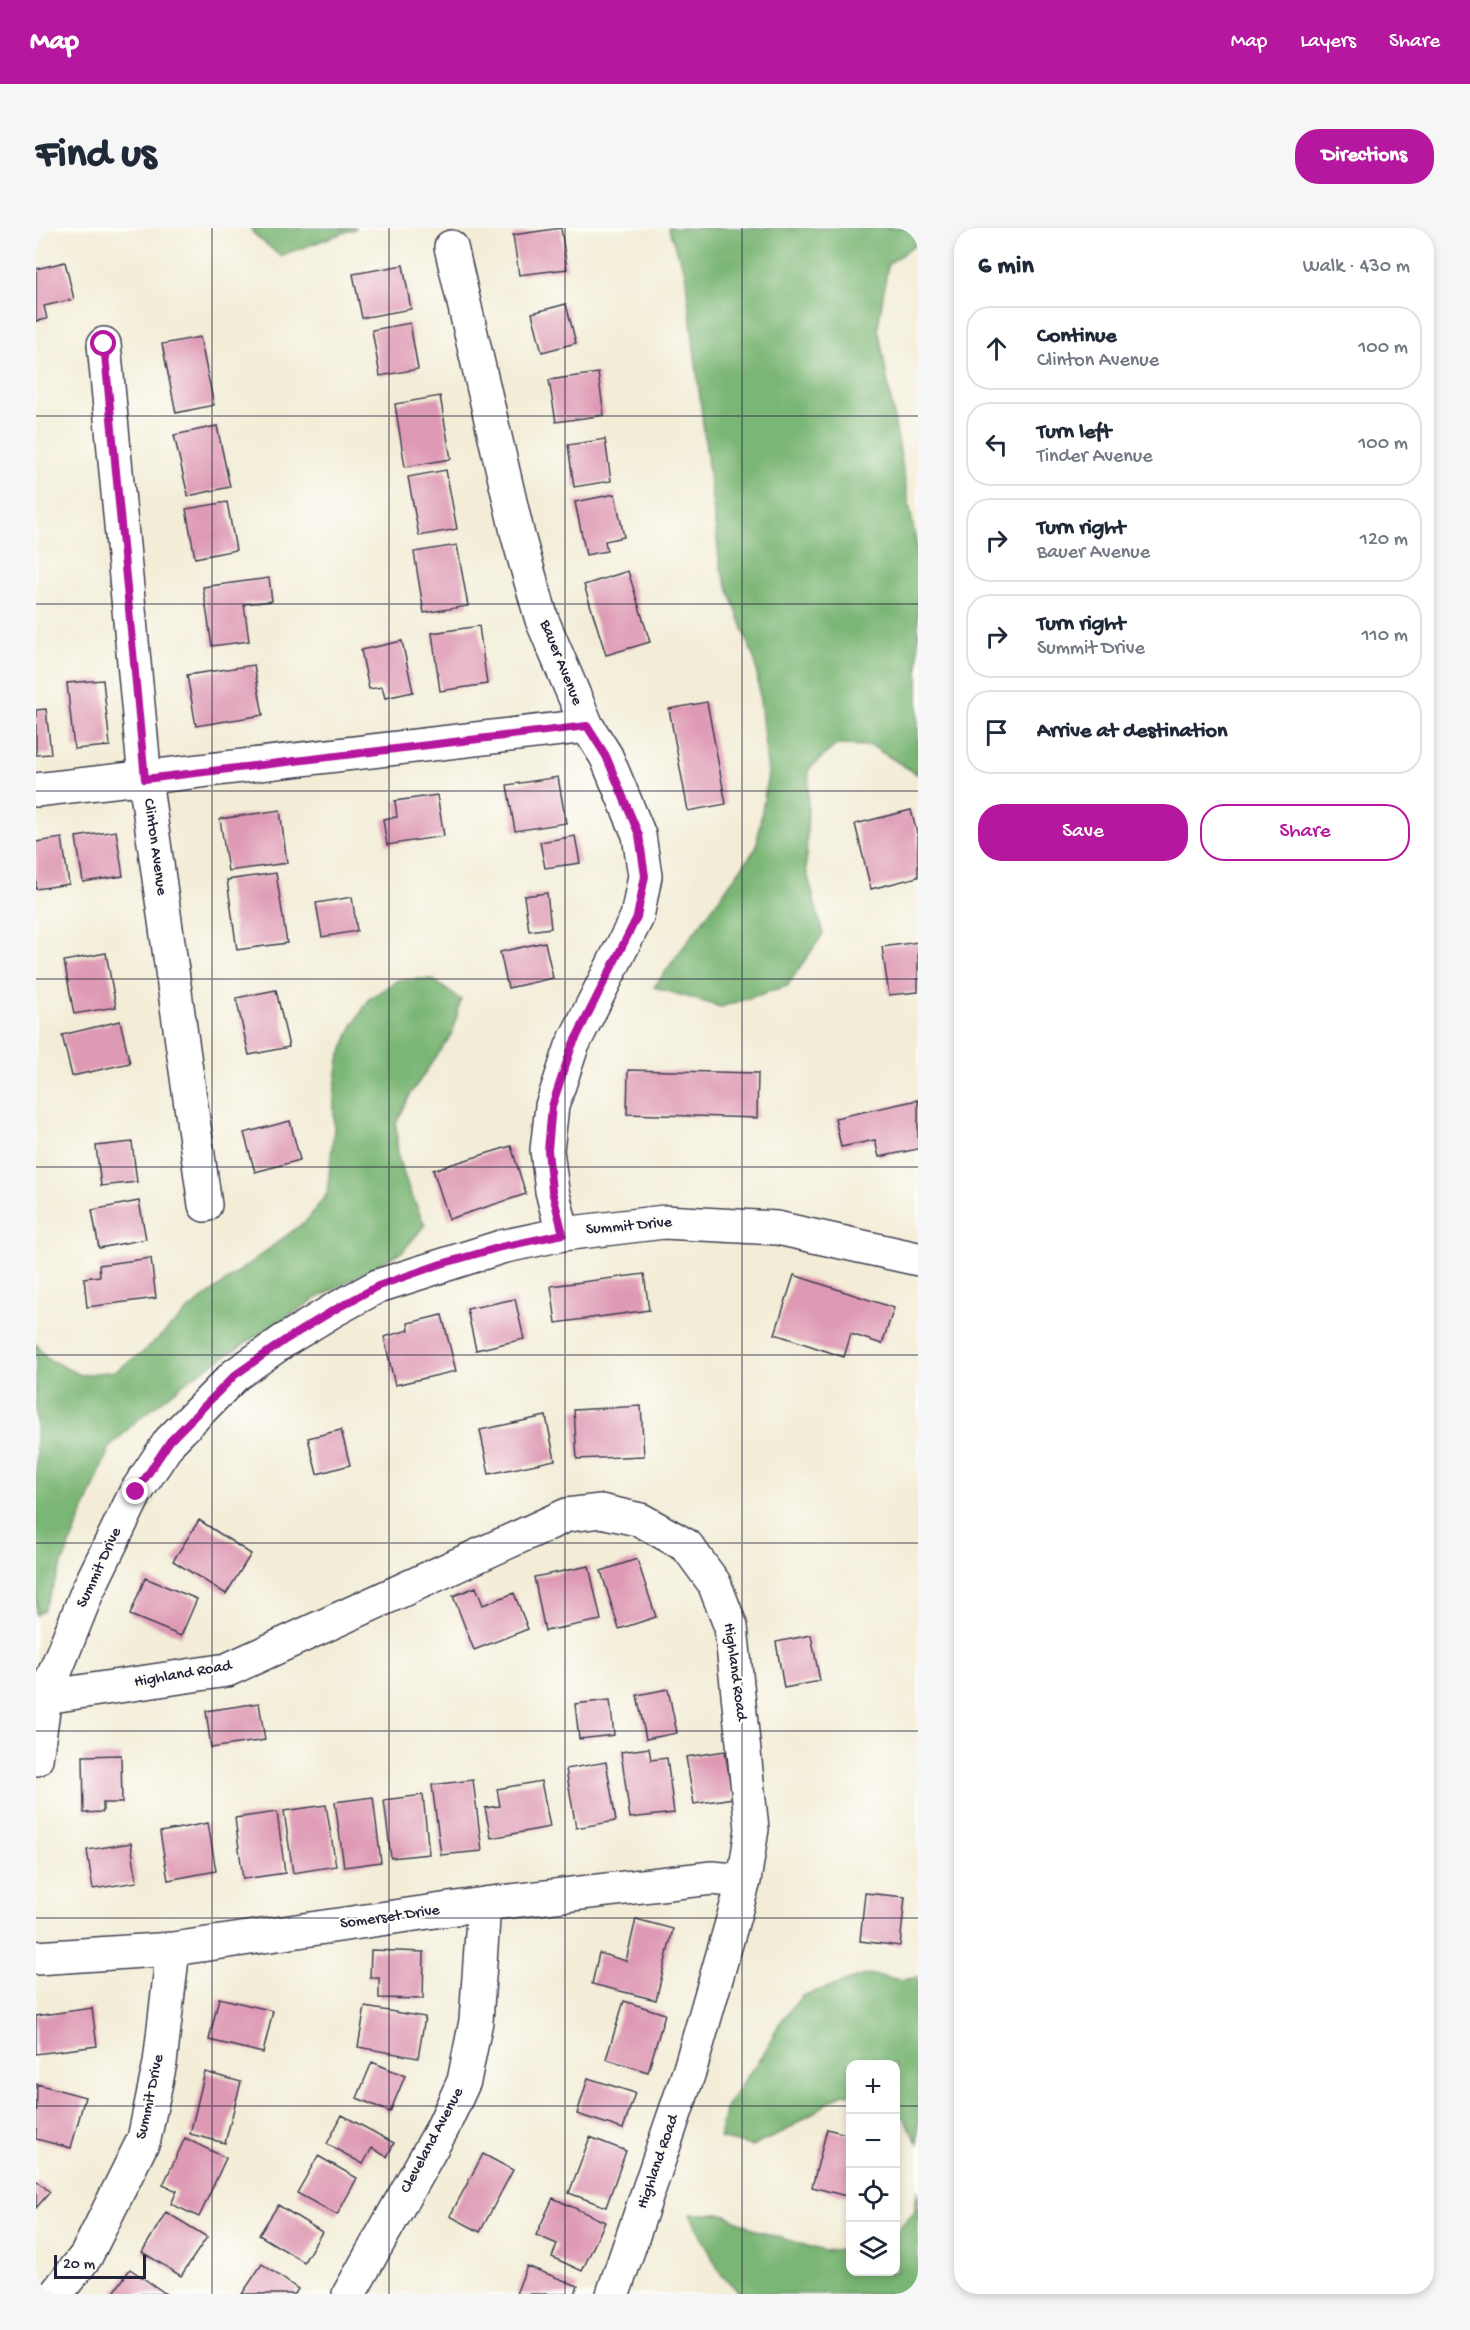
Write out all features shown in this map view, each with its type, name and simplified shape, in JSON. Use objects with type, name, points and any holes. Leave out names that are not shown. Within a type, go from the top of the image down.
[{"type":"street","name":"Bauer Avenue","points":[[451,247],[518,536],[542,620],[587,726],[606,756],[639,835],[645,876],[637,917],[572,1046],[552,1106],[548,1150],[552,1191],[563,1234]]},
{"type":"street","name":"Clinton Avenue","points":[[104,344],[145,779],[205,1205]]},
{"type":"street","points":[[36,790],[587,726]]},
{"type":"street","name":"Summit Drive","points":[[36,1759],[45,1697],[88,1590],[136,1492],[170,1441],[235,1375],[285,1340],[378,1286],[501,1247],[563,1234],[664,1222],[777,1228],[918,1259]]},
{"type":"street","name":"Highland Road","points":[[45,1697],[227,1670],[567,1515],[601,1511],[641,1520],[687,1546],[714,1583],[731,1628],[752,1829],[744,1881],[690,2069],[613,2294]]},
{"type":"street","name":"Somerset Drive","points":[[36,1958],[173,1949],[484,1904],[712,1878],[744,1881]]},
{"type":"street","name":"Cleveland Avenue","points":[[349,2294],[442,2129],[464,2081],[476,2020],[484,1904]]},
{"type":"street","name":"Summit Drive","points":[[56,2294],[86,2256],[144,2139],[160,2063],[173,1949]]},
{"type":"green space","points":[[251,228],[357,228],[280,256],[253,233]]},
{"type":"green space","points":[[668,228],[918,228],[918,243],[888,264],[878,327],[918,554],[918,775],[872,746],[836,745],[809,769],[806,869],[823,934],[787,986],[721,1007],[654,987],[756,848],[768,774],[756,664],[720,566],[685,272]]},
{"type":"green space","points":[[432,979],[461,1000],[452,1034],[411,1093],[396,1124],[398,1158],[425,1225],[403,1251],[312,1301],[192,1377],[134,1423],[110,1447],[43,1611],[36,1615],[36,1344],[48,1359],[80,1375],[115,1371],[142,1353],[192,1307],[307,1220],[327,1194],[339,1059],[352,1027],[369,999],[398,980]]},
{"type":"green space","points":[[868,1974],[903,1980],[918,1977],[918,2144],[900,2116],[900,2060],[846,2060],[846,2093],[843,2093],[782,2133],[752,2146],[719,2138],[726,2106],[764,2053],[779,2024],[802,1996]]},
{"type":"green space","points":[[918,2190],[918,2294],[741,2294],[720,2273],[690,2214],[724,2214],[758,2231],[824,2251],[846,2248],[846,2276],[900,2276],[900,2227],[914,2212]]},
{"type":"building","points":[[561,228],[567,269],[519,275],[513,235]]},
{"type":"building","points":[[65,262],[74,299],[44,306],[47,319],[36,321],[36,269]]},
{"type":"building","points":[[403,265],[411,309],[362,318],[353,274]]},
{"type":"building","points":[[566,304],[576,343],[542,352],[532,313]]},
{"type":"building","points":[[410,323],[418,369],[380,376],[372,330]]},
{"type":"building","points":[[200,337],[214,405],[176,413],[162,344]]},
{"type":"building","points":[[598,373],[604,415],[556,422],[549,380]]},
{"type":"building","points":[[440,396],[451,459],[405,467],[395,404]]},
{"type":"building","points":[[217,426],[230,487],[188,496],[174,435]]},
{"type":"building","points":[[605,439],[611,481],[574,487],[568,445]]},
{"type":"building","points":[[446,470],[457,529],[419,536],[408,477]]},
{"type":"building","points":[[615,494],[624,537],[605,541],[607,551],[586,555],[575,502]]},
{"type":"building","points":[[227,502],[236,550],[195,558],[186,509]]},
{"type":"building","points":[[457,545],[468,606],[424,613],[414,552]]},
{"type":"building","points":[[628,571],[650,642],[606,655],[584,585]]},
{"type":"building","points":[[269,578],[272,601],[244,604],[249,641],[212,646],[203,587]]},
{"type":"building","points":[[479,626],[487,684],[440,691],[432,633]]},
{"type":"building","points":[[402,641],[413,692],[385,698],[382,687],[369,689],[361,650]]},
{"type":"building","points":[[254,665],[263,715],[196,726],[187,675]]},
{"type":"building","points":[[103,680],[110,746],[74,749],[67,683]]},
{"type":"building","points":[[707,702],[726,804],[688,811],[669,709]]},
{"type":"building","points":[[46,709],[51,754],[36,755],[36,710]]},
{"type":"building","points":[[558,777],[566,823],[515,831],[507,785]]},
{"type":"building","points":[[437,795],[444,836],[387,845],[383,819],[397,817],[395,801]]},
{"type":"building","points":[[280,810],[287,863],[228,871],[220,819]]},
{"type":"building","points":[[911,810],[918,837],[918,877],[871,889],[855,824]]},
{"type":"building","points":[[116,831],[123,876],[83,882],[76,837]]},
{"type":"building","points":[[575,836],[580,863],[545,868],[540,842]]},
{"type":"building","points":[[62,838],[69,884],[36,889],[36,842]]},
{"type":"building","points":[[276,873],[287,943],[237,950],[227,880]]},
{"type":"building","points":[[547,893],[551,928],[529,931],[524,896]]},
{"type":"building","points":[[352,897],[357,931],[322,937],[316,903]]},
{"type":"building","points":[[545,942],[553,978],[508,988],[500,952]]},
{"type":"building","points":[[918,942],[918,992],[889,995],[882,947]]},
{"type":"building","points":[[106,953],[116,1007],[74,1014],[64,961]]},
{"type":"building","points":[[276,990],[289,1047],[249,1055],[236,998]]},
{"type":"building","points":[[120,1021],[130,1063],[72,1076],[62,1035]]},
{"type":"building","points":[[628,1070],[758,1073],[757,1118],[627,1114]]},
{"type":"building","points":[[918,1100],[918,1149],[879,1157],[875,1140],[841,1147],[835,1118]]},
{"type":"building","points":[[290,1121],[300,1160],[255,1172],[244,1133]]},
{"type":"building","points":[[132,1142],[137,1182],[101,1186],[96,1146]]},
{"type":"building","points":[[511,1146],[526,1194],[449,1219],[433,1170]]},
{"type":"building","points":[[139,1201],[146,1239],[99,1248],[92,1210]]},
{"type":"building","points":[[151,1258],[156,1298],[87,1307],[84,1278],[100,1276],[99,1265]]},
{"type":"building","points":[[644,1274],[649,1310],[556,1323],[551,1286]]},
{"type":"building","points":[[794,1275],[894,1308],[882,1344],[851,1334],[844,1357],[775,1334]]},
{"type":"building","points":[[515,1299],[524,1339],[476,1350],[467,1309]]},
{"type":"building","points":[[442,1315],[456,1371],[395,1385],[384,1337],[409,1330],[408,1323]]},
{"type":"building","points":[[641,1406],[644,1456],[577,1459],[574,1410]]},
{"type":"building","points":[[546,1416],[555,1460],[489,1474],[480,1430]]},
{"type":"building","points":[[341,1430],[350,1465],[317,1474],[308,1438]]},
{"type":"building","points":[[199,1520],[251,1554],[226,1594],[173,1561]]},
{"type":"building","points":[[637,1559],[656,1617],[619,1629],[601,1571]]},
{"type":"building","points":[[589,1566],[601,1620],[545,1631],[534,1577]]},
{"type":"building","points":[[145,1578],[197,1599],[181,1636],[130,1615]]},
{"type":"building","points":[[476,1587],[483,1605],[514,1593],[528,1629],[474,1650],[453,1596]]},
{"type":"building","points":[[811,1635],[820,1681],[784,1688],[776,1642]]},
{"type":"building","points":[[668,1689],[677,1733],[646,1739],[637,1695]]},
{"type":"building","points":[[610,1700],[614,1735],[579,1739],[575,1704]]},
{"type":"building","points":[[259,1703],[265,1740],[211,1748],[206,1711]]},
{"type":"building","points":[[649,1748],[651,1760],[667,1758],[674,1813],[630,1818],[621,1752]]},
{"type":"building","points":[[725,1751],[733,1798],[694,1804],[686,1757]]},
{"type":"building","points":[[121,1755],[122,1803],[103,1803],[103,1812],[84,1813],[83,1756]]},
{"type":"building","points":[[606,1762],[616,1821],[576,1828],[566,1769]]},
{"type":"building","points":[[473,1780],[482,1851],[441,1855],[432,1785]]},
{"type":"building","points":[[541,1781],[550,1827],[491,1838],[485,1808],[500,1806],[497,1789]]},
{"type":"building","points":[[423,1795],[429,1854],[391,1858],[384,1800]]},
{"type":"building","points":[[373,1797],[381,1862],[344,1867],[335,1802]]},
{"type":"building","points":[[326,1805],[336,1866],[293,1873],[284,1811]]},
{"type":"building","points":[[277,1812],[285,1873],[243,1879],[235,1818]]},
{"type":"building","points":[[208,1823],[216,1871],[168,1880],[160,1832]]},
{"type":"building","points":[[131,1843],[137,1882],[93,1889],[87,1850]]},
{"type":"building","points":[[865,1893],[905,1897],[900,1946],[860,1941]]},
{"type":"building","points":[[636,1919],[673,1929],[656,2000],[592,1984],[599,1953],[626,1961]]},
{"type":"building","points":[[371,1950],[424,1952],[423,1999],[379,1998],[379,1978],[370,1978]]},
{"type":"building","points":[[219,1998],[273,2011],[263,2053],[209,2040]]},
{"type":"building","points":[[624,2001],[665,2014],[648,2072],[606,2059]]},
{"type":"building","points":[[365,2007],[425,2017],[418,2058],[358,2047]]},
{"type":"building","points":[[92,2008],[97,2046],[36,2054],[36,2016]]},
{"type":"building","points":[[372,2062],[405,2076],[390,2112],[357,2098]]},
{"type":"building","points":[[205,2072],[241,2082],[225,2143],[190,2134]]},
{"type":"building","points":[[588,2078],[635,2093],[623,2129],[577,2114]]},
{"type":"building","points":[[37,2084],[85,2097],[71,2148],[36,2139]]},
{"type":"building","points":[[342,2115],[394,2143],[387,2157],[372,2148],[363,2164],[327,2144]]},
{"type":"building","points":[[827,2129],[846,2134],[846,2196],[812,2187]]},
{"type":"building","points":[[590,2137],[626,2151],[606,2207],[569,2193]]},
{"type":"building","points":[[185,2138],[226,2158],[199,2217],[171,2204],[177,2191],[163,2185]]},
{"type":"building","points":[[483,2154],[513,2170],[480,2232],[450,2216]]},
{"type":"building","points":[[318,2156],[357,2178],[337,2215],[297,2193]]},
{"type":"building","points":[[36,2180],[50,2192],[36,2208]]},
{"type":"building","points":[[553,2198],[605,2222],[582,2271],[552,2257],[557,2244],[536,2235]]},
{"type":"building","points":[[278,2205],[322,2232],[304,2262],[259,2235]]},
{"type":"building","points":[[166,2212],[207,2237],[181,2276],[142,2252]]},
{"type":"building","points":[[262,2264],[298,2289],[295,2294],[242,2294]]},
{"type":"building","points":[[527,2266],[578,2286],[575,2294],[516,2294]]},
{"type":"building","points":[[130,2269],[166,2294],[113,2294]]},
{"type":"route","points":[[104,344],[145,779],[587,726],[606,756],[639,835],[645,876],[637,917],[572,1046],[552,1106],[548,1150],[552,1191],[563,1234],[501,1247],[441,1264],[378,1286],[334,1310],[285,1340],[235,1375],[170,1441],[136,1492]]}]
